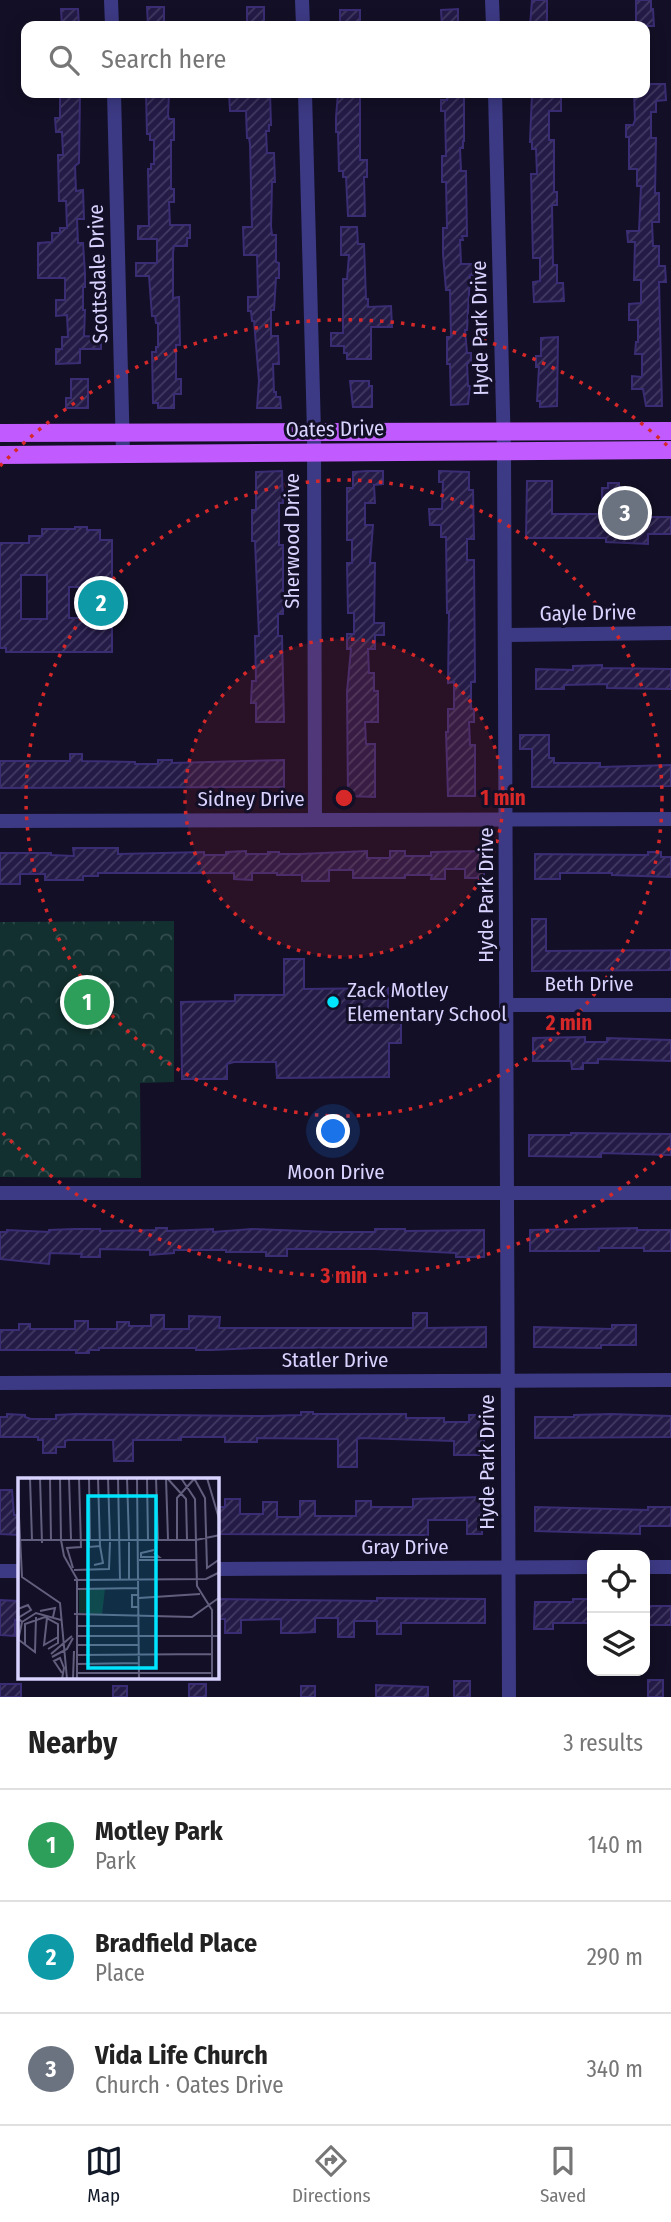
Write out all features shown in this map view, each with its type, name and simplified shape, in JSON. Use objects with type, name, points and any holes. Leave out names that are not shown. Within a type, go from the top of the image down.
[{"type":"main road","name":"Oates Drive","points":[[0,433],[671,431]]},
{"type":"main road","name":"Oates Drive","points":[[0,455],[671,450]]},
{"type":"street","points":[[111,0],[112,21]]},
{"type":"street","points":[[302,0],[303,21]]},
{"type":"street","points":[[492,0],[493,21]]},
{"type":"street","name":"Scottsdale Drive","points":[[114,98],[123,454]]},
{"type":"street","name":"Sherwood Drive","points":[[305,98],[313,432],[315,820]]},
{"type":"street","name":"Hyde Park Drive","points":[[495,98],[504,452],[509,1697]]},
{"type":"street","name":"Gayle Drive","points":[[505,635],[671,633]]},
{"type":"street","name":"Sidney Drive","points":[[0,821],[671,819]]},
{"type":"street","name":"Beth Drive","points":[[507,1005],[671,1004]]},
{"type":"street","name":"Moon Drive","points":[[0,1193],[671,1193]]},
{"type":"street","name":"Statler Drive","points":[[0,1383],[671,1380]]},
{"type":"street","name":"Gray Drive","points":[[219,1569],[587,1567]]},
{"type":"street","points":[[650,1567],[671,1567]]},
{"type":"street","points":[[0,1571],[18,1571]]},
{"type":"green space","points":[[174,921],[174,1082],[140,1083],[141,1178],[0,1177],[0,922]]},
{"type":"building","points":[[532,0],[547,0],[547,21],[530,21]]},
{"type":"building","points":[[636,0],[651,0],[654,26],[650,26],[650,21],[636,21]]},
{"type":"building","points":[[147,7],[164,7],[164,21],[148,21]]},
{"type":"building","points":[[247,7],[264,7],[264,21],[247,21]]},
{"type":"building","points":[[61,9],[78,9],[79,21],[62,21]]},
{"type":"building","points":[[458,9],[458,21],[442,21],[441,10]]},
{"type":"building","points":[[340,10],[360,10],[360,21],[340,21]]},
{"type":"building","points":[[650,84],[665,84],[666,100],[656,101],[656,112],[651,112],[651,138],[656,138],[655,193],[659,193],[659,222],[652,222],[653,246],[659,246],[659,266],[665,266],[666,282],[659,282],[662,406],[646,406],[643,389],[632,389],[632,376],[642,377],[642,354],[635,354],[638,320],[629,320],[629,304],[641,303],[641,280],[634,280],[635,242],[628,242],[627,231],[639,231],[641,186],[637,186],[637,169],[629,169],[629,137],[626,137],[626,125],[633,125],[634,98],[650,98]]},
{"type":"building","points":[[60,98],[80,98],[79,163],[75,166],[76,191],[83,190],[84,219],[77,219],[78,243],[83,243],[85,273],[84,336],[101,337],[101,349],[80,349],[80,363],[56,364],[56,349],[62,349],[62,337],[68,337],[67,315],[56,316],[56,300],[65,300],[65,278],[38,278],[38,243],[52,242],[52,233],[60,233],[60,228],[67,228],[66,201],[59,201],[58,155],[63,155],[62,132],[56,132],[55,118],[60,118]]},
{"type":"building","points":[[146,98],[169,98],[168,115],[169,119],[174,119],[171,189],[174,189],[174,202],[169,202],[170,225],[190,225],[187,246],[174,246],[173,252],[173,298],[179,297],[180,345],[176,345],[176,379],[181,379],[181,394],[174,394],[174,408],[158,408],[158,403],[153,403],[152,352],[156,352],[158,347],[158,323],[155,316],[152,316],[149,276],[136,276],[136,263],[157,263],[157,239],[138,239],[138,226],[149,226],[148,169],[154,164],[154,140],[150,140],[150,134],[147,134]]},
{"type":"building","points":[[229,98],[270,98],[271,125],[269,131],[266,131],[267,153],[274,153],[275,182],[272,182],[271,226],[272,235],[276,235],[276,262],[279,263],[274,310],[271,310],[271,336],[278,336],[279,364],[273,364],[274,392],[276,397],[280,397],[281,408],[257,408],[259,381],[254,321],[251,311],[248,311],[248,297],[258,297],[257,255],[244,255],[243,227],[252,227],[250,144],[247,138],[246,111],[230,111]]},
{"type":"building","points":[[338,98],[360,98],[360,160],[367,160],[367,177],[364,177],[365,216],[348,216],[346,177],[343,177],[343,171],[339,171]]},
{"type":"building","points":[[464,98],[464,141],[463,148],[460,148],[461,171],[466,171],[467,236],[462,236],[463,240],[460,240],[461,264],[474,264],[474,275],[470,275],[465,330],[467,353],[471,353],[471,363],[467,363],[470,386],[468,404],[451,405],[450,364],[447,364],[447,337],[451,337],[450,290],[446,290],[443,254],[443,228],[447,228],[446,182],[442,182],[442,156],[446,156],[445,111],[441,111],[441,100]]},
{"type":"building","points":[[532,98],[561,98],[561,111],[549,111],[549,140],[554,140],[554,192],[557,192],[557,205],[552,205],[553,265],[557,265],[557,283],[563,283],[564,301],[534,302],[533,282],[540,281],[540,258],[533,258],[531,174],[537,174],[536,149],[532,149]]},
{"type":"building","points":[[341,227],[357,227],[358,244],[364,244],[368,307],[391,306],[392,327],[371,327],[371,359],[347,359],[344,346],[331,346],[331,333],[343,333],[343,279],[347,279],[349,255],[341,255]]},
{"type":"building","points":[[558,337],[557,406],[540,407],[540,401],[537,401],[539,367],[536,367],[536,356],[541,356],[541,338]]},
{"type":"building","points":[[71,379],[88,379],[88,408],[66,408],[66,398],[71,398]]},
{"type":"building","points":[[350,381],[369,381],[369,386],[372,386],[372,407],[353,407]]},
{"type":"building","points":[[282,471],[283,503],[279,503],[279,545],[283,545],[283,614],[278,614],[278,636],[282,636],[284,722],[256,722],[256,703],[251,703],[252,681],[256,681],[255,636],[259,636],[252,510],[256,510],[256,472]]},
{"type":"building","points":[[383,471],[383,484],[374,485],[375,503],[365,503],[365,525],[373,525],[370,563],[375,563],[374,623],[384,623],[384,635],[375,635],[375,649],[368,649],[369,673],[374,673],[374,691],[378,691],[378,722],[365,722],[366,744],[375,744],[375,797],[348,796],[347,692],[351,649],[347,649],[347,634],[354,634],[354,613],[348,613],[347,563],[352,563],[352,540],[347,540],[347,488],[353,488],[353,472]]},
{"type":"building","points":[[439,471],[469,472],[469,490],[473,490],[474,539],[467,539],[467,560],[474,560],[475,682],[471,682],[471,709],[474,709],[474,722],[469,722],[470,745],[475,745],[475,796],[448,796],[446,732],[448,709],[454,709],[454,682],[448,683],[446,537],[441,537],[441,525],[430,525],[429,509],[442,509],[443,482],[439,482]]},
{"type":"building","points":[[527,481],[552,481],[552,514],[602,514],[602,488],[608,488],[608,483],[619,483],[619,488],[626,488],[626,511],[648,511],[648,517],[671,517],[671,534],[648,534],[648,544],[606,542],[606,538],[526,538]]},
{"type":"building","points":[[87,527],[87,530],[100,530],[100,540],[112,540],[112,652],[6,652],[6,648],[0,648],[0,543],[29,543],[29,536],[42,536],[42,529]],"holes":[[[21,575],[47,575],[47,619],[21,619]],[[69,587],[89,587],[90,618],[69,618]]]},
{"type":"building","points":[[602,665],[602,668],[671,669],[671,689],[607,688],[607,684],[536,689],[536,669],[573,670],[573,666]]},
{"type":"building","points":[[520,735],[549,735],[549,758],[554,758],[554,763],[600,763],[600,767],[671,765],[671,786],[532,787],[532,749],[520,749]]},
{"type":"building","points":[[70,754],[82,754],[82,761],[135,764],[158,764],[158,760],[172,760],[172,763],[284,760],[284,787],[0,788],[0,761],[70,761]]},
{"type":"building","points":[[73,848],[118,848],[118,854],[204,852],[204,855],[246,851],[246,854],[300,854],[367,851],[367,858],[390,858],[390,851],[405,851],[405,856],[431,856],[431,852],[484,851],[484,878],[465,878],[465,869],[445,869],[445,879],[431,879],[432,875],[353,878],[353,870],[329,870],[329,881],[302,881],[302,875],[277,873],[252,873],[252,880],[234,879],[234,873],[98,873],[98,876],[83,876],[83,880],[45,880],[45,874],[20,874],[20,884],[0,884],[0,853],[74,856]]},
{"type":"building","points":[[648,852],[661,852],[661,857],[671,857],[671,877],[560,873],[560,879],[535,879],[535,854],[648,855]]},
{"type":"building","points":[[532,919],[546,919],[546,951],[671,950],[671,970],[532,971]]},
{"type":"building","points":[[284,959],[304,959],[304,989],[388,988],[388,1021],[401,1021],[401,1043],[389,1043],[389,1077],[277,1078],[276,1062],[234,1062],[227,1064],[227,1079],[182,1079],[181,1002],[235,1001],[235,995],[284,995]]},
{"type":"building","points":[[585,1037],[585,1042],[607,1042],[607,1038],[671,1040],[671,1061],[598,1059],[598,1063],[583,1063],[583,1069],[572,1069],[571,1061],[533,1061],[533,1038]]},
{"type":"building","points":[[671,1134],[671,1155],[601,1153],[601,1157],[529,1156],[529,1135]]},
{"type":"building","points":[[167,1228],[167,1231],[213,1229],[213,1232],[252,1229],[330,1232],[375,1232],[375,1229],[484,1230],[484,1257],[375,1249],[287,1249],[287,1256],[266,1256],[266,1252],[226,1250],[174,1250],[174,1253],[150,1255],[150,1250],[100,1249],[100,1257],[50,1253],[49,1264],[0,1259],[0,1232],[7,1230],[49,1232]]},
{"type":"building","points":[[530,1230],[671,1230],[671,1251],[599,1248],[599,1251],[530,1251]]},
{"type":"building","points":[[413,1313],[427,1313],[427,1328],[486,1327],[486,1347],[212,1350],[99,1348],[89,1350],[89,1353],[76,1353],[76,1350],[0,1350],[0,1330],[19,1330],[19,1324],[30,1324],[30,1329],[75,1329],[75,1321],[88,1321],[88,1329],[117,1329],[117,1322],[129,1322],[129,1326],[151,1326],[151,1315],[164,1315],[164,1329],[189,1329],[189,1316],[220,1317],[219,1328],[413,1328]]},
{"type":"building","points":[[612,1325],[636,1325],[636,1345],[601,1345],[601,1348],[534,1347],[534,1327],[612,1329]]},
{"type":"building","points":[[301,1412],[406,1414],[406,1418],[444,1418],[444,1422],[469,1422],[469,1415],[484,1415],[484,1455],[454,1455],[454,1441],[361,1438],[357,1439],[357,1467],[338,1467],[338,1439],[257,1438],[257,1442],[225,1442],[225,1437],[181,1437],[181,1440],[133,1440],[133,1461],[114,1461],[113,1440],[68,1440],[65,1441],[65,1447],[56,1447],[56,1453],[43,1453],[43,1440],[38,1440],[38,1437],[0,1437],[0,1417],[7,1417],[7,1414],[25,1415],[31,1419],[56,1419],[56,1415],[76,1414],[263,1416],[301,1415]]},
{"type":"building","points":[[611,1414],[671,1416],[671,1437],[535,1438],[535,1417]]},
{"type":"building","points":[[0,1490],[12,1490],[14,1515],[18,1515],[18,1535],[0,1534]]},
{"type":"building","points":[[482,1497],[482,1534],[467,1534],[467,1520],[428,1520],[428,1535],[219,1534],[219,1507],[225,1507],[225,1499],[240,1499],[240,1514],[263,1514],[263,1502],[277,1502],[277,1517],[300,1517],[300,1501],[315,1501],[315,1516],[356,1516],[356,1501],[371,1501],[371,1507],[413,1507],[413,1499]]},
{"type":"building","points":[[535,1507],[648,1510],[648,1507],[671,1507],[671,1526],[640,1526],[640,1534],[535,1531]]},
{"type":"building","points":[[377,1598],[485,1599],[485,1623],[401,1623],[401,1634],[377,1634],[377,1621],[354,1621],[354,1637],[338,1637],[338,1618],[315,1618],[315,1632],[295,1633],[281,1633],[281,1619],[241,1620],[241,1633],[225,1633],[225,1619],[219,1619],[219,1599],[377,1601]]},
{"type":"building","points":[[573,1599],[587,1599],[587,1623],[553,1623],[553,1629],[534,1629],[535,1602],[573,1602]]},
{"type":"building","points":[[0,1600],[18,1601],[15,1636],[0,1635]]},
{"type":"building","points":[[650,1606],[671,1606],[671,1625],[650,1625]]},
{"type":"building","points":[[648,1680],[663,1680],[663,1697],[648,1697]]},
{"type":"building","points":[[454,1681],[470,1681],[470,1697],[454,1697]]},
{"type":"building","points":[[0,1684],[21,1684],[21,1697],[0,1697]]},
{"type":"building","points":[[189,1684],[206,1684],[206,1697],[189,1697]]},
{"type":"building","points":[[376,1685],[428,1687],[428,1697],[376,1697]]},
{"type":"building","points":[[113,1686],[127,1686],[127,1697],[113,1697]]},
{"type":"building","points":[[301,1686],[315,1686],[315,1697],[301,1697]]},
{"type":"place","name":"Vida Life Church","points":[[625,513]]},
{"type":"place","name":"Bradfield Place","points":[[101,603]]},
{"type":"place","name":"Motley Park","points":[[87,1002]]},
{"type":"place","name":"Zack Motley Elementary School","points":[[333,1002]]}]
